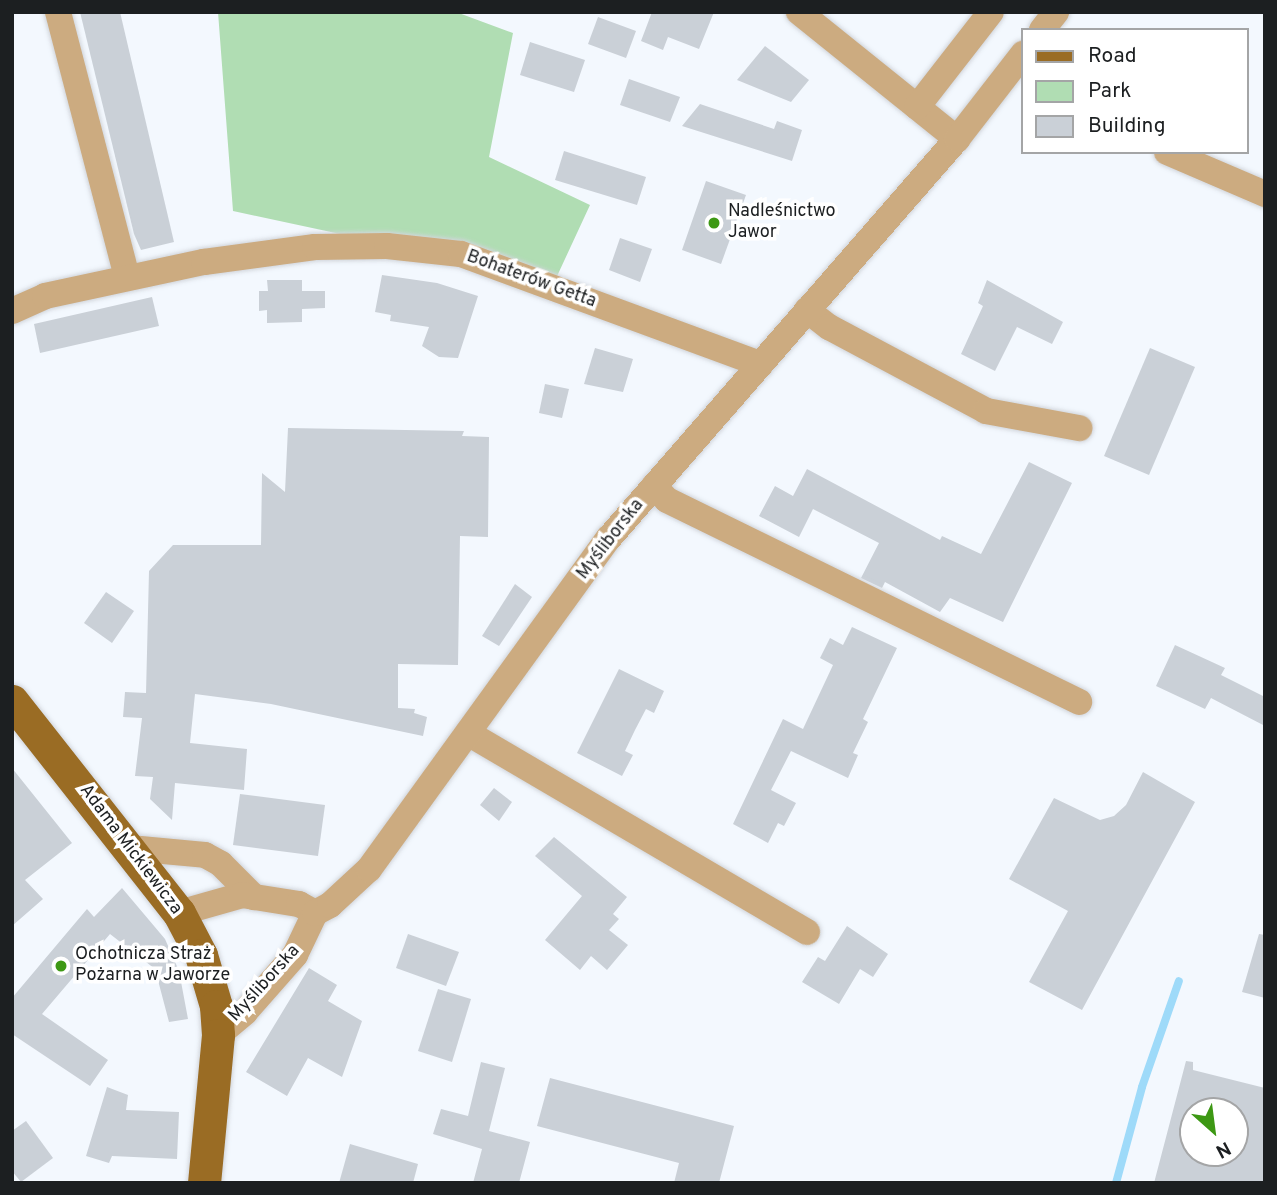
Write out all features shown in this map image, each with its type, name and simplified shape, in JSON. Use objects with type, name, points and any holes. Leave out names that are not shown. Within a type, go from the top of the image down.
[{"type":"main road","name":"Adama Mickiewicza","points":[[12,701],[179,913],[210,982],[218,1035],[204,1183]]},
{"type":"street","points":[[58,12],[127,277]]},
{"type":"street","points":[[799,12],[957,139]]},
{"type":"street","points":[[918,107],[991,12]]},
{"type":"street","points":[[1044,28],[1056,12]]},
{"type":"street","name":"Myśliborska","points":[[218,1035],[295,955],[315,913],[330,905],[369,869],[609,538],[957,139],[1014,82],[1021,60]]},
{"type":"street","points":[[1172,154],[1265,194]]},
{"type":"street","name":"Bohaterów Getta","points":[[12,311],[45,296],[127,277],[315,247],[387,246],[461,254],[760,363]]},
{"type":"street","points":[[807,310],[829,327],[986,411],[1079,428]]},
{"type":"street","points":[[654,486],[667,500],[1079,702]]},
{"type":"street","points":[[468,733],[807,932]]},
{"type":"street","points":[[130,848],[205,855],[221,863],[254,897]]},
{"type":"street","points":[[179,913],[231,897],[254,897],[299,904],[315,913]]},
{"type":"green space","points":[[218,12],[456,12],[513,33],[489,157],[590,205],[552,287],[494,267],[233,211]]},
{"type":"building","points":[[80,12],[120,12],[174,242],[141,250],[134,234]]},
{"type":"building","points":[[652,12],[714,12],[699,49],[668,37],[663,50],[641,41]]},
{"type":"building","points":[[598,17],[636,31],[626,58],[588,44]]},
{"type":"building","points":[[530,42],[585,60],[574,92],[520,75]]},
{"type":"building","points":[[765,46],[809,80],[791,102],[737,80]]},
{"type":"building","points":[[629,79],[680,97],[670,122],[620,105]]},
{"type":"building","points":[[700,104],[774,129],[777,121],[802,130],[792,161],[682,126]]},
{"type":"building","points":[[564,151],[646,177],[637,205],[555,180]]},
{"type":"building","name":"Nadleśnictwo Jawor","points":[[706,181],[746,195],[721,264],[682,250]]},
{"type":"building","points":[[620,238],[652,249],[640,282],[609,270]]},
{"type":"building","points":[[382,275],[437,283],[478,296],[458,358],[439,357],[422,346],[429,327],[390,321],[391,315],[375,312]]},
{"type":"building","points":[[267,280],[302,280],[302,291],[325,291],[325,308],[302,309],[302,322],[267,323],[267,310],[259,311],[259,291],[268,291]]},
{"type":"building","points":[[987,280],[1063,322],[1052,344],[1017,327],[995,371],[961,354],[983,306],[978,303]]},
{"type":"building","points":[[152,297],[159,326],[40,353],[34,324]]},
{"type":"building","points":[[595,348],[633,359],[623,392],[584,384]]},
{"type":"building","points":[[1150,348],[1195,367],[1149,475],[1104,456]]},
{"type":"building","points":[[545,384],[569,389],[562,418],[539,413]]},
{"type":"building","points":[[288,428],[464,431],[462,436],[489,437],[488,537],[460,536],[458,665],[398,664],[398,708],[415,709],[414,713],[427,717],[423,736],[271,704],[195,694],[190,743],[247,749],[244,790],[175,783],[172,820],[150,799],[153,777],[135,776],[142,718],[123,717],[125,692],[146,693],[149,571],[173,545],[261,545],[262,473],[285,492]]},
{"type":"building","points":[[1029,462],[1072,483],[1003,622],[950,598],[940,612],[885,582],[882,588],[861,578],[879,543],[813,509],[799,537],[759,516],[775,486],[793,496],[807,469],[940,540],[942,536],[981,554]]},
{"type":"building","points":[[515,584],[532,597],[499,646],[482,636]]},
{"type":"building","points":[[106,592],[134,611],[112,643],[84,623]]},
{"type":"building","points":[[852,627],[897,648],[863,719],[868,722],[853,753],[858,755],[848,778],[791,751],[771,790],[796,803],[784,826],[778,823],[768,843],[733,824],[783,719],[803,729],[833,665],[820,658],[830,638],[843,645]]},
{"type":"building","points":[[1175,645],[1225,668],[1221,675],[1265,697],[1265,726],[1211,698],[1205,709],[1156,686]]},
{"type":"building","points":[[619,669],[664,691],[654,713],[646,709],[635,730],[625,751],[633,755],[622,776],[577,753]]},
{"type":"building","points":[[12,768],[72,843],[25,880],[43,899],[12,926]]},
{"type":"building","points":[[1143,772],[1195,802],[1082,1010],[1029,982],[1068,911],[1009,879],[1054,798],[1100,820],[1114,816],[1126,805]]},
{"type":"building","points":[[494,788],[512,802],[499,821],[480,805]]},
{"type":"building","points":[[240,794],[325,805],[318,856],[233,845]]},
{"type":"building","points":[[554,837],[627,897],[613,914],[619,919],[609,930],[628,945],[607,970],[591,956],[580,970],[545,940],[582,896],[535,856]]},
{"type":"building","name":"Ochotnicza Straż Pożarna w Jaworze","points":[[122,888],[165,939],[179,971],[188,1019],[169,1022],[155,969],[110,934],[42,1014],[108,1060],[90,1086],[12,1034],[12,998],[87,909],[94,917]]},
{"type":"building","points":[[847,926],[888,954],[873,977],[860,969],[839,1004],[802,982],[818,957],[825,961]]},
{"type":"building","points":[[408,934],[459,952],[446,986],[396,968]]},
{"type":"building","points":[[1259,934],[1265,935],[1265,998],[1242,992]]},
{"type":"building","points":[[309,968],[337,985],[328,1001],[362,1021],[342,1077],[308,1058],[287,1096],[246,1072]]},
{"type":"building","points":[[438,989],[471,999],[452,1062],[418,1051]]},
{"type":"building","points":[[1186,1061],[1193,1062],[1193,1070],[1265,1088],[1265,1183],[1154,1183]]},
{"type":"building","points":[[481,1062],[505,1068],[489,1131],[530,1142],[519,1183],[473,1183],[482,1149],[433,1134],[441,1109],[468,1116]]},
{"type":"building","points":[[550,1078],[734,1126],[719,1183],[674,1183],[679,1163],[537,1126]]},
{"type":"building","points":[[107,1087],[128,1095],[126,1110],[179,1112],[177,1159],[112,1156],[109,1163],[86,1156]]},
{"type":"building","points":[[26,1121],[53,1158],[21,1182],[12,1171],[12,1131]]},
{"type":"building","points":[[350,1144],[418,1164],[413,1183],[339,1183]]},
{"type":"waterway","points":[[1116,1183],[1142,1087],[1179,981]]},
{"type":"place","name":"Nadleśnictwo Jawor","points":[[714,223]]},
{"type":"place","name":"Ochotnicza Straż Pożarna w Jaworze","points":[[61,966]]}]
